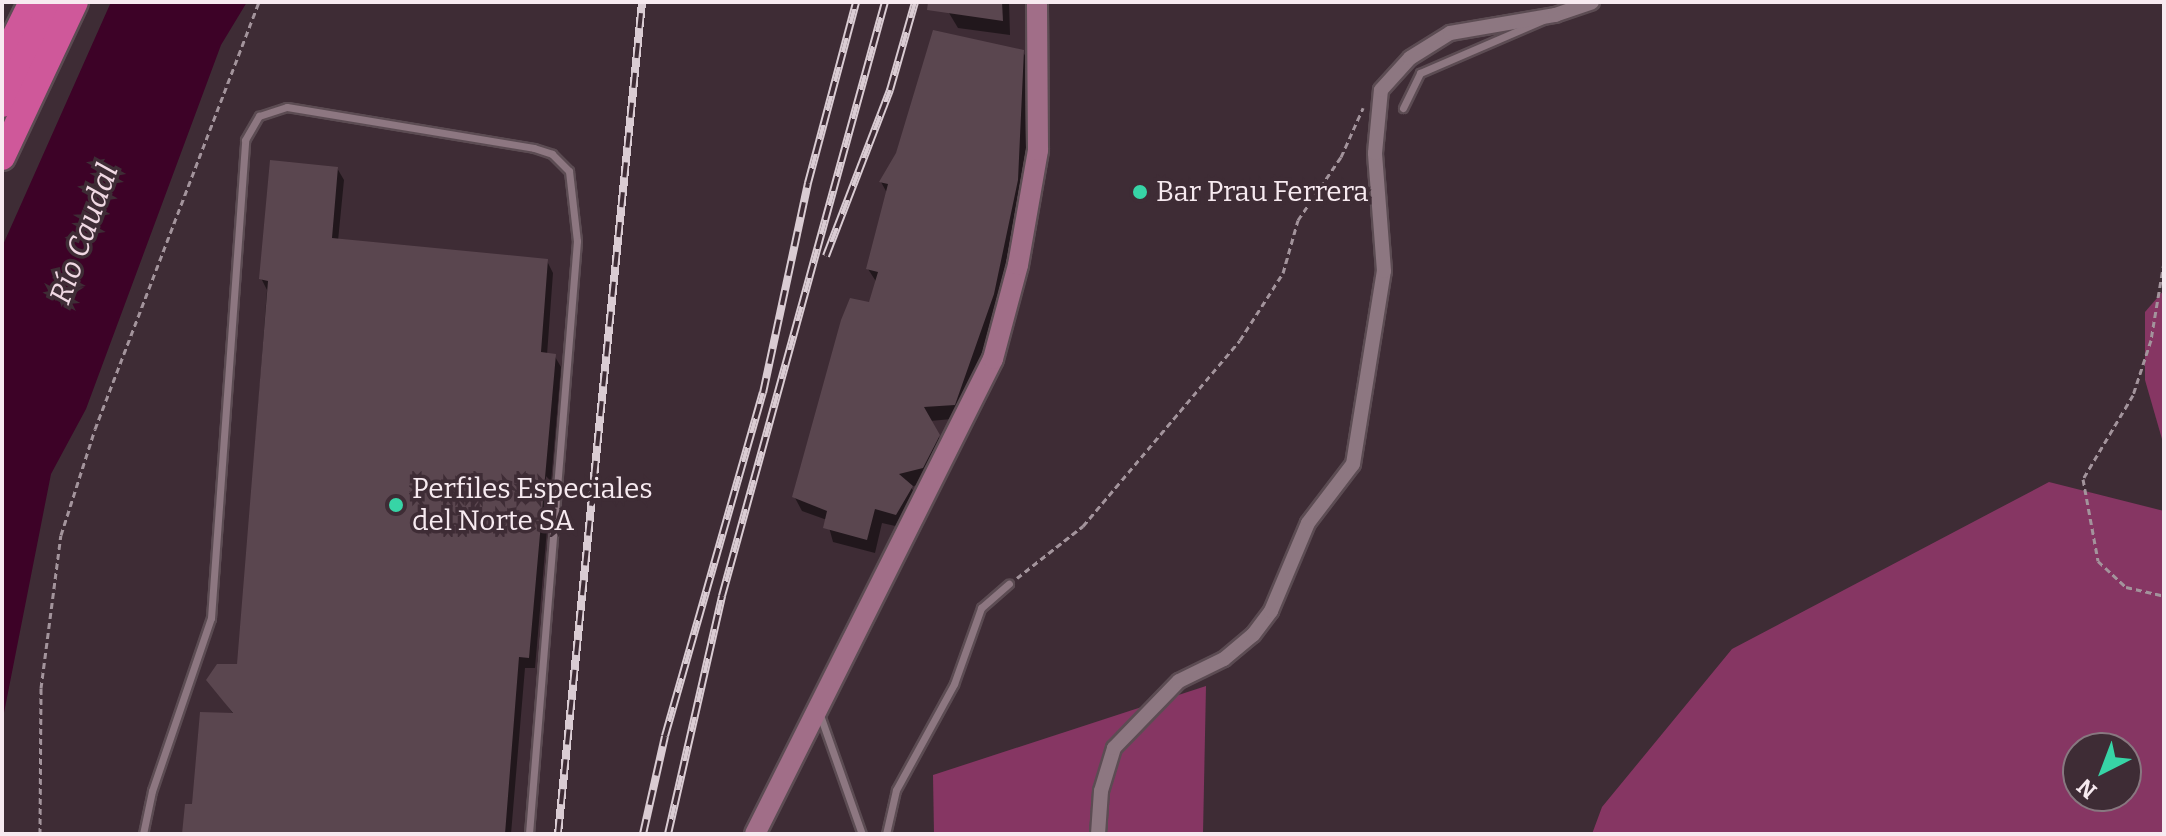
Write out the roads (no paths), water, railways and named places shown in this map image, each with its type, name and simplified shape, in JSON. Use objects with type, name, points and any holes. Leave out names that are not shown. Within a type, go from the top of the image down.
[{"type":"highway","points":[[2,63],[32,2]]},
{"type":"highway","points":[[2,104],[54,2]]},
{"type":"highway","points":[[2,157],[75,2]]},
{"type":"street","points":[[755,834],[993,359],[1018,265],[1038,150],[1037,2]]},
{"type":"street","points":[[1098,834],[1101,791],[1114,748],[1179,681],[1224,659],[1253,635],[1271,611],[1308,523],[1353,464],[1384,271],[1375,153],[1381,90],[1410,58],[1450,33],[1547,16],[1592,2]]},
{"type":"lane","points":[[1403,108],[1420,73],[1537,26],[1547,16]]},
{"type":"lane","points":[[143,834],[152,791],[211,618],[245,140],[259,116],[287,107],[534,148],[552,154],[569,171],[577,241],[529,834]]},
{"type":"lane","points":[[886,834],[896,790],[954,684],[981,608],[1009,584]]},
{"type":"lane","points":[[817,710],[853,794],[862,834]]},
{"type":"water","name":"Río Caudal","points":[[111,2],[247,2],[221,45],[86,409],[51,474],[2,723],[2,247]]},
{"type":"railway","points":[[558,834],[642,2]]},
{"type":"railway","points":[[643,834],[665,736],[763,393],[808,183],[856,2]]},
{"type":"railway","points":[[668,834],[722,596],[885,2]]},
{"type":"railway","points":[[826,256],[890,90],[915,2]]},
{"type":"place","name":"Bar Prau Ferrera","points":[[1140,192]]},
{"type":"place","name":"Perfiles Especiales del Norte SA","points":[[396,505]]}]
